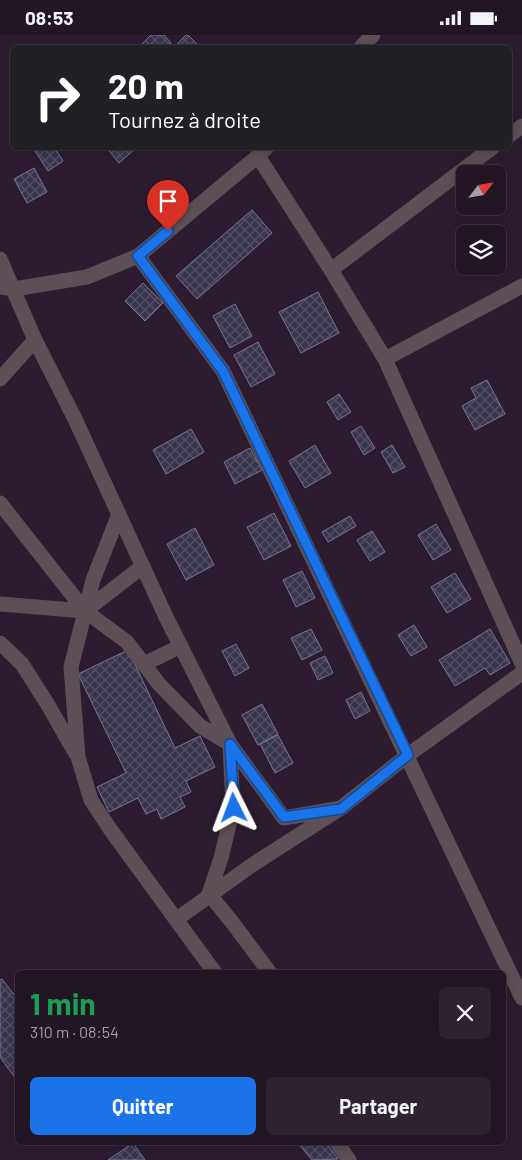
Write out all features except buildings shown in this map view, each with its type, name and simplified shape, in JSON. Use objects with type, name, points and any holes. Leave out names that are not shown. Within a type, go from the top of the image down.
[{"type":"street","points":[[364,45],[373,35]]},
{"type":"street","points":[[331,270],[489,150]]},
{"type":"street","points":[[7,288],[87,277],[138,256],[263,152],[385,359],[522,664]]},
{"type":"street","points":[[138,256],[223,371],[408,755],[522,998]]},
{"type":"street","points":[[0,259],[7,288],[75,419],[143,567],[230,744],[284,817],[341,809]]},
{"type":"street","points":[[385,359],[522,286]]},
{"type":"street","points":[[0,379],[35,340]]},
{"type":"street","points":[[0,503],[85,611],[128,642],[159,684],[200,726],[230,744]]},
{"type":"street","points":[[78,757],[72,667],[93,580],[119,514]]},
{"type":"street","points":[[0,604],[85,611],[143,567]]},
{"type":"street","points":[[0,643],[22,664],[48,705],[78,757],[92,800],[110,829],[213,970]]},
{"type":"street","points":[[144,664],[181,646]]},
{"type":"street","points":[[177,919],[209,894],[341,809],[408,755],[522,673]]},
{"type":"street","points":[[209,894],[221,859],[234,808],[230,744]]},
{"type":"street","points":[[209,894],[268,970]]},
{"type":"street","points":[[338,1145],[349,1160]]},
{"type":"route","points":[[168,231],[138,256],[223,371],[408,755],[341,809],[284,817],[230,744],[234,808]]}]
